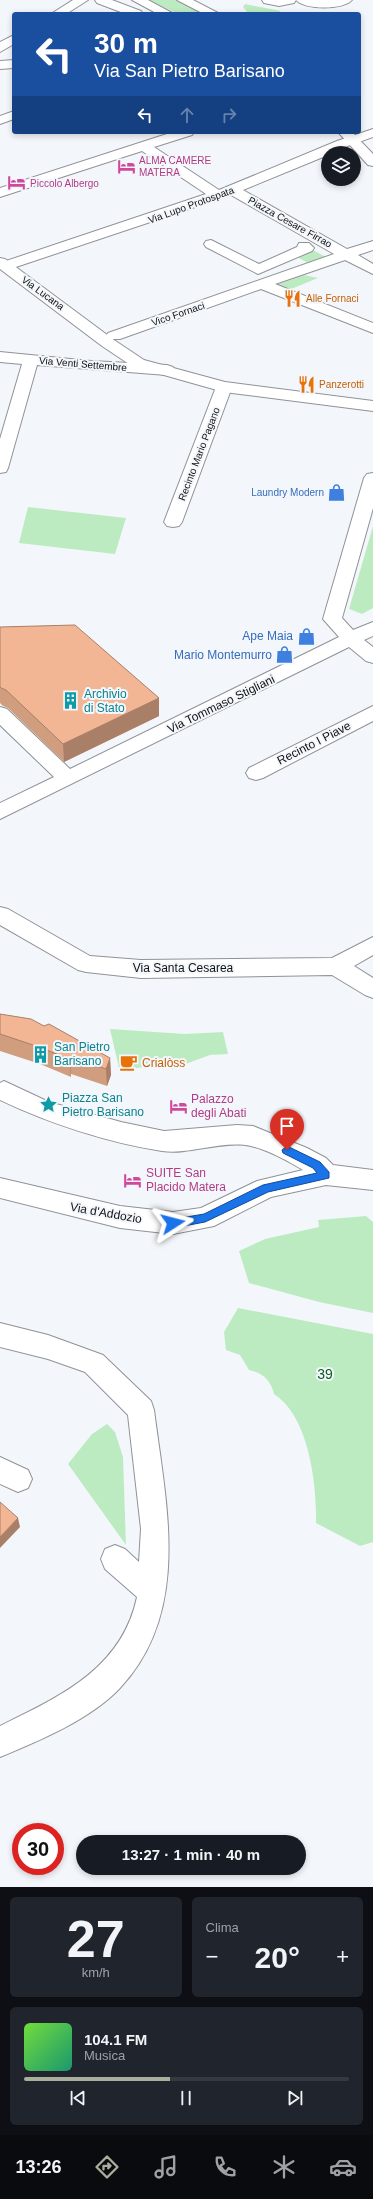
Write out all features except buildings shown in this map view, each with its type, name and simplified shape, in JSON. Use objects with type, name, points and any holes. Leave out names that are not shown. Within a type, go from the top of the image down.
[{"type":"street","points":[[61,12],[82,0]]},
{"type":"street","points":[[102,0],[132,12]]},
{"type":"street","points":[[138,0],[164,12]]},
{"type":"street","points":[[183,0],[210,12]]},
{"type":"street","points":[[268,0],[279,2],[290,0]]},
{"type":"street","points":[[302,0],[315,4],[327,4],[346,0]]},
{"type":"street","points":[[0,48],[12,40]]},
{"type":"street","points":[[0,65],[12,64]]},
{"type":"street","points":[[0,120],[12,116]]},
{"type":"street","name":"Via Lupo Protospata","points":[[361,134],[373,133]]},
{"type":"street","points":[[0,193],[180,134]]},
{"type":"street","points":[[350,134],[373,162]]},
{"type":"street","name":"Via Lupo Protospata","points":[[3,264],[167,214],[232,190],[282,171],[350,134]]},
{"type":"street","points":[[143,146],[217,195]]},
{"type":"street","name":"Piazza Cesare Firrao","points":[[232,190],[373,270]]},
{"type":"street","points":[[212,244],[258,270],[307,248],[304,246]]},
{"type":"street","points":[[347,255],[373,245]]},
{"type":"street","name":"Piazza Cesare Firrao","points":[[241,292],[347,255]]},
{"type":"street","points":[[285,258],[321,276]]},
{"type":"street","name":"Via Lucana","points":[[3,264],[108,343],[138,363],[167,370]]},
{"type":"street","points":[[262,268],[279,278]]},
{"type":"street","points":[[261,284],[373,328]]},
{"type":"street","name":"Vico Fornaci","points":[[114,336],[241,292]]},
{"type":"street","name":"Via Venti Settembre","points":[[0,357],[91,366],[167,370]]},
{"type":"street","points":[[0,468],[31,360]]},
{"type":"street","points":[[167,370],[224,386],[373,406]]},
{"type":"street","name":"Recinto Mario Pagano","points":[[173,522],[224,386]]},
{"type":"street","points":[[373,478],[332,619],[352,640],[373,657]]},
{"type":"street","name":"Via Tommaso Stigliani","points":[[0,812],[352,640],[373,628]]},
{"type":"street","name":"Recinto I Piave","points":[[256,773],[373,713]]},
{"type":"street","points":[[0,714],[68,779]]},
{"type":"street","name":"Via Santa Cesarea","points":[[0,915],[86,964],[141,969],[336,966]]},
{"type":"street","points":[[373,945],[336,966],[373,989]]},
{"type":"street","points":[[4,1091],[43,1110],[122,1132],[164,1141],[237,1135],[253,1136],[298,1154],[317,1165],[326,1175]]},
{"type":"street","name":"Via d'Addozio","points":[[0,1188],[68,1206],[120,1217],[173,1223],[205,1218],[266,1188],[326,1175],[373,1180]]},
{"type":"street","points":[[0,1335],[48,1347],[94,1363],[141,1410],[155,1529],[152,1592],[148,1614],[128,1655],[108,1678],[66,1710],[0,1742]]},
{"type":"street","points":[[115,1559],[152,1592]]},
{"type":"green space","points":[[147,0],[177,0],[202,12],[174,12]]},
{"type":"green space","points":[[245,4],[281,11],[247,12],[243,7]]},
{"type":"green space","points":[[311,249],[328,258],[310,264],[295,256]]},
{"type":"green space","points":[[304,275],[318,278],[291,289],[273,286]]},
{"type":"green space","points":[[28,507],[126,518],[115,554],[19,543]]},
{"type":"green space","points":[[373,526],[373,608],[362,614],[349,609]]},
{"type":"green space","points":[[110,1029],[185,1034],[223,1032],[228,1054],[210,1055],[172,1069],[160,1066],[132,1069],[119,1068]]},
{"type":"green space","points":[[366,1216],[373,1222],[373,1313],[319,1302],[249,1283],[239,1251],[265,1239],[319,1227],[318,1220]]},
{"type":"green space","name":"39","points":[[238,1308],[373,1334],[373,1542],[360,1546],[316,1523],[315,1490],[312,1471],[303,1434],[295,1418],[286,1404],[274,1394],[271,1385],[266,1378],[254,1371],[249,1370],[240,1355],[226,1350],[224,1332]]},
{"type":"green space","points":[[107,1424],[115,1432],[123,1457],[126,1545],[68,1464],[92,1434]]},
{"type":"place","name":"ALMA CAMERE MATERA","points":[[126,166]]},
{"type":"place","name":"Piccolo Albergo","points":[[17,183]]},
{"type":"place","name":"Alle Fornaci","points":[[293,298]]},
{"type":"place","name":"Panzerotti","points":[[306,384]]},
{"type":"place","name":"Laundry Modern","points":[[337,492]]},
{"type":"place","name":"Ape Maia","points":[[306,636]]},
{"type":"place","name":"Mario Montemurro","points":[[285,655]]},
{"type":"place","name":"Archivio di Stato","points":[[71,701]]},
{"type":"place","name":"San Pietro Barisano","points":[[41,1054]]},
{"type":"place","name":"Crialòss","points":[[129,1063]]},
{"type":"place","name":"Piazza San Pietro Barisano","points":[[49,1105]]},
{"type":"place","name":"Palazzo degli Abati","points":[[178,1106]]},
{"type":"place","name":"SUITE San Placido Matera","points":[[133,1180]]},
{"type":"route","points":[[173,1223],[205,1218],[266,1188],[326,1175],[317,1165],[298,1154],[287,1150]]}]
